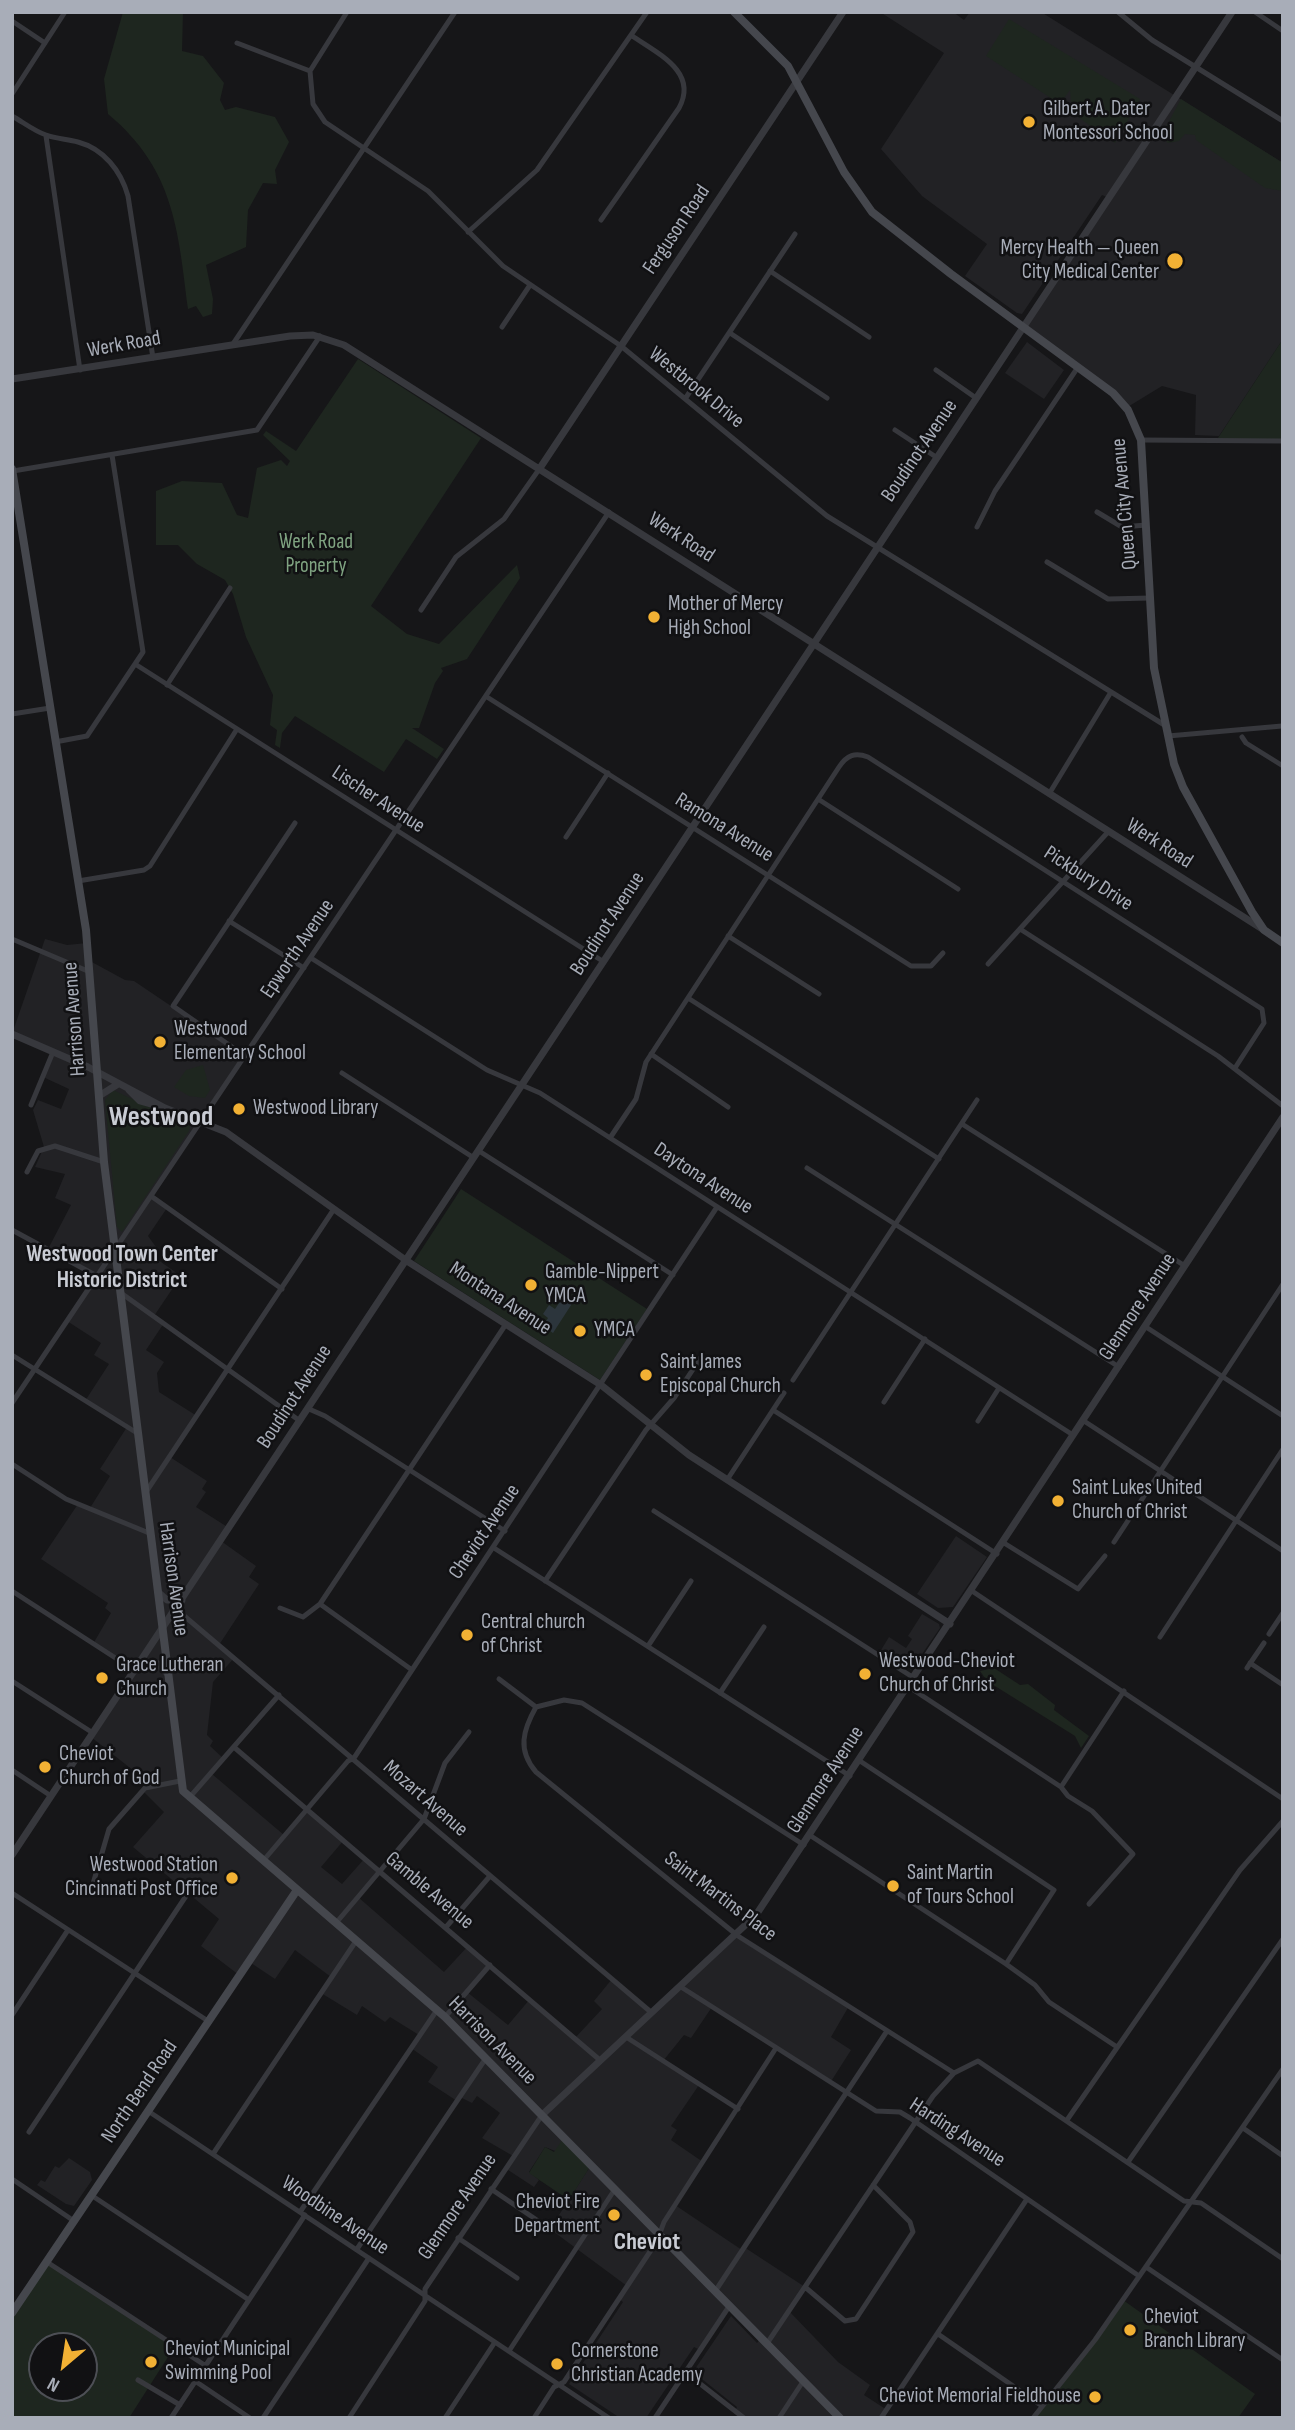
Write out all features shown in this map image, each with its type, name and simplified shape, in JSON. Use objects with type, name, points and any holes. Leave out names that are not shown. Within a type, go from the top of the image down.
[{"type":"main road","name":"Queen City Avenue","points":[[734,12],[773,49],[798,82],[844,172],[873,212],[1123,404],[1141,440],[1154,668],[1168,736],[1182,787],[1264,930]]},
{"type":"main road","name":"Harrison Avenue","points":[[13,474],[91,972],[104,1162],[180,1781],[188,1799],[445,2017],[841,2418]]},
{"type":"main road","name":"Werk Road","points":[[1264,930],[1283,943]]},
{"type":"main road","name":"North Bend Road","points":[[12,2313],[18,2298],[47,2262],[297,1889]]},
{"type":"street","points":[[12,94],[65,12]]},
{"type":"street","points":[[237,43],[310,71],[347,12]]},
{"type":"street","points":[[233,345],[455,12]]},
{"type":"street","points":[[468,232],[537,170],[647,12]]},
{"type":"street","name":"Ferguson Road","points":[[540,468],[843,12]]},
{"type":"street","points":[[1118,12],[1141,32],[1283,121]]},
{"type":"street","name":"Boudinot Avenue","points":[[12,1855],[1232,12]]},
{"type":"street","points":[[1255,12],[1283,31]]},
{"type":"street","points":[[12,21],[45,43]]},
{"type":"street","points":[[601,220],[679,108],[685,94],[680,71],[631,35]]},
{"type":"street","name":"Westbrook Drive","points":[[310,71],[313,104],[319,117],[428,191],[498,262],[621,346],[827,516],[1166,726]]},
{"type":"street","points":[[12,116],[46,135],[78,142],[94,149],[108,160],[121,177],[128,196],[153,358]]},
{"type":"street","points":[[46,135],[80,370]]},
{"type":"street","points":[[685,399],[795,234]]},
{"type":"street","points":[[770,271],[869,337]]},
{"type":"street","points":[[502,327],[530,285]]},
{"type":"street","points":[[730,333],[827,398]]},
{"type":"street","name":"Werk Road","points":[[12,379],[290,336],[320,337],[356,351],[1264,930]]},
{"type":"street","points":[[13,474],[257,429],[320,337]]},
{"type":"street","points":[[977,527],[995,491],[1078,368]]},
{"type":"street","points":[[936,370],[976,398]]},
{"type":"street","points":[[895,430],[936,457]]},
{"type":"street","points":[[1141,440],[1283,442]]},
{"type":"street","points":[[55,742],[87,736],[143,652],[112,455]]},
{"type":"street","points":[[421,610],[456,557],[504,519],[540,468]]},
{"type":"street","name":"Epworth Avenue","points":[[12,1403],[609,512]]},
{"type":"street","points":[[1097,512],[1122,527],[1146,525]]},
{"type":"street","points":[[1047,562],[1108,599],[1150,598]]},
{"type":"street","points":[[167,685],[230,588]]},
{"type":"street","name":"Lischer Avenue","points":[[135,664],[604,962]]},
{"type":"street","points":[[1049,795],[1111,692]]},
{"type":"street","name":"Ramona Avenue","points":[[487,697],[911,966],[931,966],[943,953]]},
{"type":"street","points":[[12,715],[50,708]]},
{"type":"street","points":[[1168,736],[1282,726]]},
{"type":"street","points":[[78,881],[144,870],[150,866],[237,729]]},
{"type":"street","points":[[1242,737],[1246,743],[1283,766]]},
{"type":"street","name":"Pickbury Drive","points":[[818,799],[839,767],[853,754],[868,757],[1262,1010],[1264,1023],[1235,1068]]},
{"type":"street","points":[[566,837],[608,773]]},
{"type":"street","points":[[610,1138],[635,1099],[643,1068],[651,1054],[818,799],[958,888]]},
{"type":"street","points":[[246,1056],[173,1006],[295,823]]},
{"type":"street","points":[[988,964],[1108,832]]},
{"type":"street","points":[[229,921],[304,968]]},
{"type":"street","points":[[1020,929],[1235,1068],[1283,1106]]},
{"type":"street","points":[[728,936],[819,994]]},
{"type":"street","points":[[12,939],[91,972]]},
{"type":"street","name":"Daytona Avenue","points":[[311,958],[487,1070],[540,1093],[1074,1436]]},
{"type":"street","points":[[688,998],[939,1159]]},
{"type":"street","name":"Montana Avenue","points":[[12,1034],[97,1072],[165,1108],[226,1132],[407,1261],[601,1385],[688,1455],[950,1624]]},
{"type":"street","points":[[31,1105],[53,1052]]},
{"type":"street","points":[[651,1054],[728,1107]]},
{"type":"street","points":[[342,1073],[474,1158]]},
{"type":"street","points":[[99,1097],[118,1084]]},
{"type":"street","points":[[793,1380],[977,1100]]},
{"type":"street","name":"Glenmore Avenue","points":[[349,2418],[425,2301],[424,2294],[458,2238],[542,2115],[738,1936],[757,1915],[1283,1117]]},
{"type":"street","points":[[962,1124],[1185,1266]]},
{"type":"street","points":[[27,1172],[36,1154],[46,1146],[104,1162]]},
{"type":"street","points":[[480,1151],[673,1275]]},
{"type":"street","points":[[807,1168],[1119,1367]]},
{"type":"street","points":[[151,1196],[282,1289]]},
{"type":"street","name":"Cheviot Avenue","points":[[263,1861],[348,1761],[354,1758],[717,1207]]},
{"type":"street","points":[[145,1494],[334,1209]]},
{"type":"street","points":[[12,1230],[97,1276]]},
{"type":"street","points":[[1114,1542],[1283,1284]]},
{"type":"street","points":[[121,1293],[300,1421]]},
{"type":"street","points":[[280,1608],[303,1618],[320,1604],[506,1324]]},
{"type":"street","points":[[1146,1327],[1283,1416]]},
{"type":"street","points":[[884,1402],[925,1339]]},
{"type":"street","points":[[12,1355],[137,1433]]},
{"type":"street","points":[[545,1581],[650,1424],[674,1398],[701,1357]]},
{"type":"street","points":[[978,1421],[999,1388]]},
{"type":"street","points":[[727,1480],[784,1393]]},
{"type":"street","points":[[309,1409],[325,1416],[505,1531]]},
{"type":"street","points":[[773,1410],[997,1554]]},
{"type":"street","points":[[1084,1422],[1283,1551]]},
{"type":"street","points":[[1160,1637],[1283,1450]]},
{"type":"street","points":[[12,1464],[66,1499],[149,1533]]},
{"type":"street","points":[[654,1511],[915,1679]]},
{"type":"street","points":[[1004,1543],[1078,1590],[1105,1556]]},
{"type":"street","points":[[494,1548],[850,1776]]},
{"type":"street","points":[[648,1646],[691,1581]]},
{"type":"street","points":[[156,1590],[167,1600],[182,1600]]},
{"type":"street","points":[[12,1591],[134,1670]]},
{"type":"street","points":[[972,1591],[1283,1799]]},
{"type":"street","points":[[320,1604],[412,1670]]},
{"type":"street","name":"Mozart Avenue","points":[[176,1609],[652,2013]]},
{"type":"street","points":[[1269,1634],[1283,1613]]},
{"type":"street","points":[[720,1693],[764,1627]]},
{"type":"street","points":[[1264,1643],[1249,1666],[1283,1685]]},
{"type":"street","points":[[139,1662],[158,1664],[168,1674]]},
{"type":"street","points":[[499,1679],[528,1698],[536,1707],[564,1700],[582,1703],[804,1845]]},
{"type":"street","points":[[12,1681],[93,1734]]},
{"type":"street","points":[[909,1687],[1061,1787],[1068,1796],[1092,1811],[1133,1854],[1089,1904]]},
{"type":"street","points":[[1061,1787],[1124,1691]]},
{"type":"street","points":[[188,1799],[279,1695]]},
{"type":"street","name":"Saint Martins Place","points":[[536,1707],[523,1736],[523,1749],[531,1766],[738,1936],[954,2073]]},
{"type":"street","points":[[336,1923],[424,1819],[442,1769],[469,1732]]},
{"type":"street","name":"Gamble Avenue","points":[[234,1748],[447,1926],[601,2061]]},
{"type":"street","points":[[860,1760],[1054,1890],[1006,1964]]},
{"type":"street","points":[[12,1770],[51,1796]]},
{"type":"street","points":[[90,1894],[109,1829],[145,1788],[180,1781]]},
{"type":"street","points":[[1067,2120],[1240,1870],[1283,1821]]},
{"type":"street","points":[[811,1836],[1035,1984],[1049,2002],[1117,2048]]},
{"type":"street","points":[[447,1926],[490,1876]]},
{"type":"street","points":[[29,2132],[188,1893]]},
{"type":"street","points":[[12,1894],[208,2021]]},
{"type":"street","points":[[12,2015],[68,1930]]},
{"type":"street","points":[[1128,2162],[1283,1938]]},
{"type":"street","points":[[213,2154],[356,1941]]},
{"type":"street","points":[[445,2017],[489,1965]]},
{"type":"street","name":"Harding Avenue","points":[[681,1987],[876,2111],[900,2112],[915,2121],[1139,2276]]},
{"type":"street","points":[[171,2418],[437,2010]]},
{"type":"street","points":[[716,2290],[887,2031]]},
{"type":"street","points":[[626,2038],[738,2109]]},
{"type":"street","points":[[534,2418],[564,2382],[650,2252],[659,2232],[776,2048]]},
{"type":"street","points":[[357,2249],[486,2058]]},
{"type":"street","points":[[768,2342],[915,2121],[954,2073],[978,2061],[985,2063],[1184,2201],[1201,2203],[1283,2259]]},
{"type":"street","points":[[1033,2418],[1082,2358],[1283,2069]]},
{"type":"street","name":"Woodbine Avenue","points":[[148,2111],[610,2418]]},
{"type":"street","points":[[1243,2128],[1283,2156]]},
{"type":"street","points":[[12,2179],[74,2221]]},
{"type":"street","points":[[805,2287],[845,2321],[853,2322],[863,2308],[913,2232],[910,2222],[873,2185]]},
{"type":"street","points":[[491,2189],[550,2230]]},
{"type":"street","points":[[509,2351],[615,2189]]},
{"type":"street","points":[[92,2195],[249,2300]]},
{"type":"street","points":[[881,2418],[1027,2199]]},
{"type":"street","points":[[458,2238],[517,2278]]},
{"type":"street","points":[[263,2418],[369,2258]]},
{"type":"street","points":[[47,2262],[206,2366]]},
{"type":"street","points":[[1146,2266],[1283,2360]]},
{"type":"street","points":[[655,2418],[730,2305]]},
{"type":"street","points":[[938,2334],[1042,2406]]},
{"type":"street","points":[[445,2418],[495,2342]]},
{"type":"street","points":[[685,2372],[744,2418]]},
{"type":"street","points":[[138,2379],[180,2405]]},
{"type":"street","points":[[779,2418],[804,2380]]},
{"type":"street","points":[[195,2381],[250,2418]]},
{"type":"shaded area","points":[[880,12],[953,12],[964,20],[970,12],[1041,12],[1283,163],[1283,339],[1219,436],[1195,435],[1196,395],[1162,386],[1126,408],[1024,329],[1109,198],[1102,195],[1022,314],[965,276],[987,244],[922,196],[881,149],[944,53]]},
{"type":"shaded area","points":[[1027,342],[1064,370],[1044,399],[1005,373]]},
{"type":"shaded area","points":[[45,939],[67,945],[87,943],[90,961],[125,980],[134,981],[245,1056],[151,1196],[167,1208],[148,1236],[156,1247],[151,1255],[181,1276],[154,1316],[164,1323],[146,1350],[164,1362],[157,1373],[159,1392],[197,1416],[170,1457],[207,1481],[202,1489],[206,1492],[196,1507],[229,1528],[221,1541],[256,1566],[249,1577],[259,1584],[219,1645],[234,1658],[213,1682],[207,1735],[213,1741],[210,1746],[224,1759],[212,1774],[284,1835],[306,1809],[344,1840],[321,1867],[342,1884],[365,1858],[379,1870],[358,1897],[444,1972],[469,1945],[490,1965],[467,1992],[508,2025],[530,1999],[575,2038],[602,2009],[594,2001],[612,1979],[652,2013],[738,1936],[849,2006],[831,2037],[851,2050],[830,2083],[712,2007],[691,2038],[684,2035],[663,2061],[699,2085],[671,2126],[677,2130],[671,2140],[703,2162],[675,2205],[742,2250],[744,2247],[805,2287],[789,2311],[838,2362],[870,2385],[864,2395],[887,2410],[881,2418],[744,2418],[735,2411],[737,2407],[693,2372],[731,2316],[757,2343],[762,2337],[730,2305],[700,2350],[694,2347],[646,2418],[620,2418],[569,2384],[623,2302],[619,2299],[627,2286],[550,2229],[591,2165],[545,2147],[529,2172],[539,2180],[534,2187],[505,2168],[513,2156],[482,2138],[500,2113],[477,2096],[472,2103],[460,2097],[457,2101],[428,2082],[438,2067],[411,2048],[419,2035],[390,2017],[385,2022],[362,2006],[357,2015],[321,1993],[331,1977],[295,1950],[275,1979],[248,1961],[239,1975],[201,1946],[219,1919],[133,1847],[164,1812],[142,1790],[145,1787],[139,1775],[91,1737],[134,1670],[93,1644],[111,1613],[105,1608],[108,1603],[41,1559],[78,1504],[90,1508],[110,1476],[100,1469],[127,1427],[85,1401],[109,1364],[94,1355],[101,1343],[67,1321],[97,1276],[48,1249],[71,1205],[55,1198],[65,1174],[35,1167],[44,1147],[33,1110],[38,1100],[61,1109],[69,1089],[43,1077],[53,1052],[12,1034]]},
{"type":"shaded area","points":[[566,1293],[575,1299],[553,1333],[543,1326],[548,1318],[543,1314],[549,1305],[555,1309]]},
{"type":"shaded area","points":[[956,1536],[987,1557],[953,1607],[938,1608],[917,1594]]},
{"type":"shaded area","points":[[922,1614],[939,1624],[940,1628],[911,1670],[881,1650],[889,1637],[906,1648],[912,1639],[908,1636]]},
{"type":"shaded area","points":[[69,2158],[90,2172],[92,2180],[74,2206],[66,2204],[37,2185],[41,2180],[45,2182],[55,2166],[59,2168]]},
{"type":"green space","points":[[123,12],[183,12],[182,51],[203,56],[224,83],[220,100],[225,110],[236,107],[275,117],[289,142],[275,170],[277,184],[263,183],[248,210],[246,247],[206,265],[213,299],[212,314],[203,317],[196,306],[188,309],[176,227],[160,179],[147,156],[108,114],[104,79]]},
{"type":"green space","points":[[1009,19],[1140,99],[1115,143],[1072,113],[1070,90],[1060,104],[986,56]]},
{"type":"green space","points":[[1181,99],[1283,163],[1283,191],[1265,188],[1196,140],[1195,135],[1185,134],[1179,141],[1168,143],[1161,136]]},
{"type":"green space","points":[[1283,339],[1283,441],[1216,441]]},
{"type":"green space","name":"Werk Road Property","points":[[358,359],[481,438],[371,606],[407,634],[439,644],[517,565],[520,578],[467,659],[441,668],[443,671],[435,683],[419,728],[412,728],[444,749],[437,759],[406,739],[384,772],[295,716],[282,733],[280,748],[275,745],[277,730],[270,725],[273,695],[246,637],[233,594],[225,580],[197,564],[178,545],[156,545],[156,491],[182,481],[222,483],[237,515],[248,518],[257,468],[281,460],[287,466],[290,461],[263,435],[266,431],[296,451]]},
{"type":"green space","points":[[203,1065],[210,1090],[205,1098],[189,1096],[174,1087],[186,1070]]},
{"type":"green space","points":[[113,1090],[190,1126],[122,1232],[117,1227],[105,1100]]},
{"type":"green space","name":"Gamble-Nippert YMCA","points":[[461,1189],[647,1309],[600,1380],[414,1261]]},
{"type":"green space","points":[[994,1668],[1020,1685],[1028,1684],[1055,1705],[1054,1710],[1089,1736],[1081,1748],[1075,1736],[987,1681],[980,1671]]},
{"type":"green space","points":[[564,2137],[591,2165],[569,2200],[529,2173],[545,2147],[554,2152]]},
{"type":"green space","points":[[47,2262],[175,2346],[129,2418],[12,2418],[12,2313]]},
{"type":"green space","points":[[1123,2300],[1255,2394],[1238,2418],[1033,2418]]},
{"type":"place","name":"Gilbert A. Dater Montessori School","points":[[1029,122]]},
{"type":"place","name":"Mercy Health — Queen City Medical Center","points":[[1175,261]]},
{"type":"place","name":"Mother of Mercy High School","points":[[654,617]]},
{"type":"place","name":"Westwood Elementary School","points":[[160,1042]]},
{"type":"place","name":"Westwood Library","points":[[239,1109]]},
{"type":"place","name":"Gamble-Nippert YMCA","points":[[531,1285]]},
{"type":"place","name":"YMCA","points":[[580,1331]]},
{"type":"place","name":"Saint James Episcopal Church","points":[[646,1375]]},
{"type":"place","name":"Saint Lukes United Church of Christ","points":[[1058,1501]]},
{"type":"place","name":"Central church of Christ","points":[[467,1635]]},
{"type":"place","name":"Westwood-Cheviot Church of Christ","points":[[865,1674]]},
{"type":"place","name":"Grace Lutheran Church","points":[[102,1678]]},
{"type":"place","name":"Cheviot Church of God","points":[[45,1767]]},
{"type":"place","name":"Westwood Station Cincinnati Post Office","points":[[232,1878]]},
{"type":"place","name":"Saint Martin of Tours School","points":[[893,1886]]},
{"type":"place","name":"Cheviot Fire Department","points":[[614,2215]]},
{"type":"place","name":"Cheviot Branch Library","points":[[1130,2330]]},
{"type":"place","name":"Cheviot Municipal Swimming Pool","points":[[151,2362]]},
{"type":"place","name":"Cornerstone Christian Academy","points":[[557,2364]]},
{"type":"place","name":"Cheviot Memorial Fieldhouse","points":[[1095,2397]]},
{"type":"district","name":"Westwood","points":[[161,1118]]},
{"type":"district","name":"Westwood Town Center Historic District","points":[[122,1268]]},
{"type":"district","name":"Cheviot","points":[[647,2243]]}]
